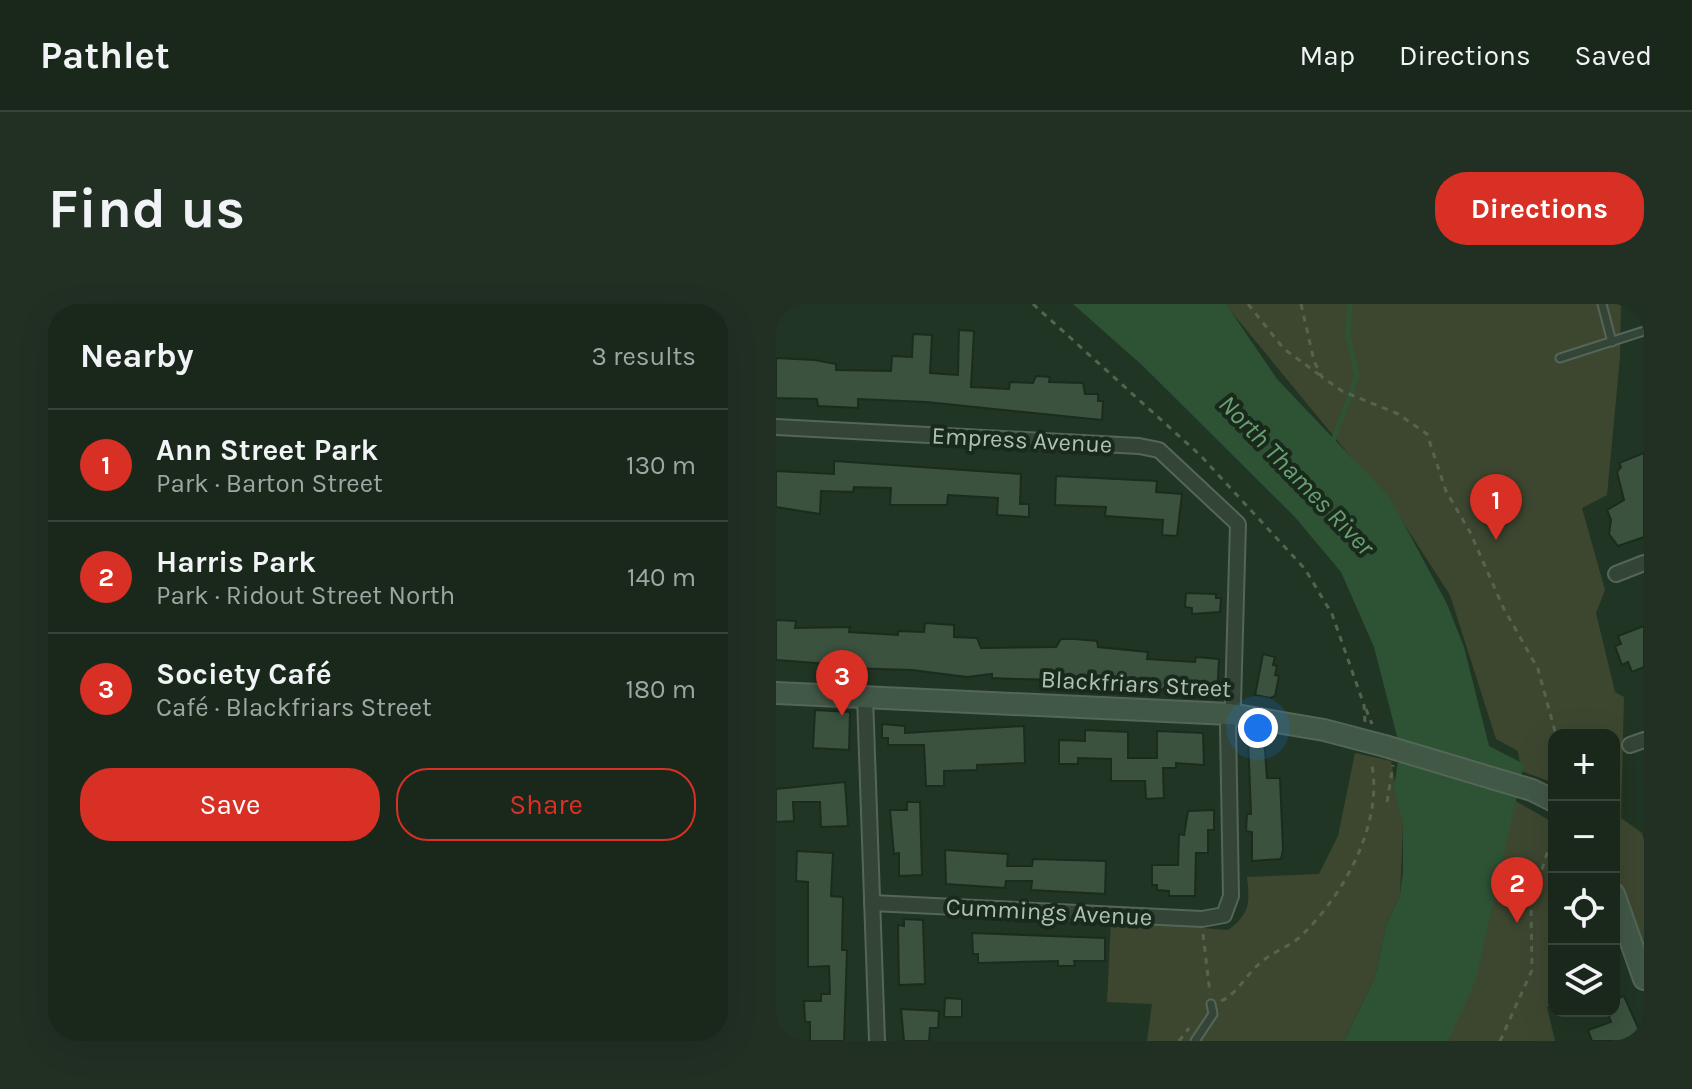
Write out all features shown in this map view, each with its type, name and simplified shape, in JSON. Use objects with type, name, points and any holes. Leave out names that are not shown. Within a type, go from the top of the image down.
[{"type":"street","name":"Empress Avenue","points":[[776,427],[1139,446],[1159,450],[1238,524],[1230,714]]},
{"type":"street","points":[[1616,574],[1644,563]]},
{"type":"street","name":"Blackfriars Street","points":[[776,693],[1230,714],[1376,743],[1532,790],[1548,798]]},
{"type":"street","points":[[865,697],[877,1041]]},
{"type":"street","name":"Cummings Avenue","points":[[872,903],[1202,919],[1224,915],[1231,896],[1230,714]]},
{"type":"street","points":[[1620,913],[1644,979]]},
{"type":"street","points":[[1620,942],[1633,954]]},
{"type":"lane","points":[[1602,304],[1612,342]]},
{"type":"lane","points":[[1560,358],[1644,331]]},
{"type":"lane","points":[[1195,1041],[1213,1014],[1211,1004]]},
{"type":"path","points":[[1033,304],[1200,455],[1305,569],[1332,614],[1376,743],[1375,781],[1361,846],[1330,905],[1298,938],[1260,963],[1226,999],[1202,1009],[1179,1041]]},
{"type":"path","points":[[1248,304],[1284,349],[1322,377],[1342,391],[1398,414],[1427,434],[1446,491],[1470,532],[1503,607],[1538,669],[1554,729]]},
{"type":"path","points":[[1301,304],[1314,361],[1322,377]]},
{"type":"path","points":[[1500,1041],[1532,970],[1531,907],[1548,849]]},
{"type":"path","points":[[1203,930],[1211,1004]]},
{"type":"shaded area","points":[[1225,304],[1621,304],[1620,357],[1607,495],[1582,508],[1605,590],[1596,613],[1615,692],[1624,697],[1621,818],[1642,833],[1644,840],[1644,947],[1620,889],[1620,729],[1548,729],[1548,781],[1521,771],[1518,751],[1496,739],[1450,595],[1397,513]]},
{"type":"shaded area","points":[[1355,753],[1391,761],[1403,825],[1400,895],[1386,925],[1375,977],[1344,1041],[1147,1041],[1152,1004],[1107,1002],[1111,921],[1228,930],[1241,919],[1247,907],[1247,877],[1319,874],[1338,836]]},
{"type":"shaded area","points":[[1507,796],[1548,820],[1547,1007],[1555,1041],[1448,1041]]},
{"type":"water","name":"North Thames River","points":[[1073,304],[1226,304],[1277,379],[1390,498],[1447,604],[1464,647],[1489,746],[1524,764],[1476,980],[1448,1041],[1344,1041],[1375,977],[1386,925],[1400,895],[1403,825],[1394,788],[1400,748],[1374,647],[1341,572],[1294,516],[1143,366]]},
{"type":"building","points":[[959,330],[974,331],[971,387],[1009,389],[1010,382],[1033,383],[1036,376],[1050,377],[1049,382],[1083,383],[1085,394],[1098,394],[1098,401],[1103,401],[1102,420],[926,402],[858,399],[858,408],[818,406],[817,399],[776,398],[776,358],[836,364],[836,370],[891,371],[892,356],[912,357],[913,334],[932,335],[930,373],[958,375]]},
{"type":"building","points":[[1644,453],[1644,537],[1618,546],[1609,534],[1611,520],[1607,510],[1624,500],[1617,472],[1621,467],[1619,463]]},
{"type":"building","points":[[834,461],[1021,474],[1020,504],[1029,504],[1029,517],[997,515],[998,498],[948,495],[947,505],[890,505],[891,488],[854,487],[853,492],[821,491],[820,514],[776,507],[776,471],[834,474]]},
{"type":"building","points":[[1056,476],[1157,481],[1156,492],[1182,494],[1177,536],[1162,535],[1163,520],[1105,516],[1106,507],[1055,505]]},
{"type":"building","points":[[1186,593],[1216,594],[1216,598],[1221,598],[1220,612],[1192,614],[1192,608],[1185,607]]},
{"type":"building","points":[[776,620],[796,621],[795,628],[850,627],[849,632],[898,635],[898,631],[924,632],[925,623],[954,625],[954,637],[977,638],[981,648],[1056,647],[1061,639],[1075,639],[1097,641],[1098,647],[1148,652],[1147,659],[1195,662],[1196,657],[1219,659],[1217,695],[1131,686],[1124,681],[992,678],[992,674],[967,677],[912,670],[848,668],[847,677],[833,677],[834,666],[829,664],[776,660]]},
{"type":"building","points":[[1644,626],[1644,667],[1632,672],[1628,662],[1622,665],[1615,646],[1621,644],[1618,636]]},
{"type":"building","points":[[1263,654],[1275,657],[1275,675],[1279,676],[1275,696],[1270,698],[1255,695]]},
{"type":"building","points":[[815,710],[850,712],[849,750],[813,748]]},
{"type":"building","points":[[882,724],[905,726],[905,733],[1024,726],[1025,763],[977,765],[977,770],[944,771],[944,786],[926,786],[924,745],[888,745],[888,738],[882,738]]},
{"type":"building","points":[[1085,730],[1128,732],[1128,758],[1157,758],[1157,731],[1203,733],[1204,765],[1176,763],[1176,768],[1163,768],[1164,798],[1146,799],[1145,781],[1111,781],[1111,759],[1078,758],[1078,764],[1059,764],[1059,740],[1085,741]]},
{"type":"building","points":[[1264,736],[1267,778],[1280,778],[1283,850],[1281,859],[1252,861],[1252,832],[1246,831],[1247,814],[1251,814],[1248,737]]},
{"type":"building","points":[[845,782],[848,826],[821,827],[820,802],[793,802],[794,821],[776,822],[776,789]]},
{"type":"building","points":[[907,802],[920,802],[922,875],[899,876],[899,853],[894,854],[890,810],[907,810]]},
{"type":"building","points":[[1214,810],[1214,830],[1208,830],[1208,853],[1196,853],[1195,896],[1169,896],[1169,891],[1157,890],[1157,885],[1152,885],[1152,865],[1178,865],[1179,834],[1184,835],[1188,811]]},
{"type":"building","points":[[945,850],[1008,854],[1007,866],[1032,866],[1033,859],[1106,861],[1105,894],[1031,890],[1032,881],[1006,881],[1005,888],[946,884]]},
{"type":"building","points":[[797,851],[833,853],[831,896],[843,897],[842,950],[847,950],[844,1041],[810,1041],[810,1022],[805,1022],[804,1001],[821,1001],[821,994],[830,994],[829,966],[808,967],[808,882],[796,881]]},
{"type":"building","points":[[904,919],[923,920],[925,984],[899,985],[898,925],[904,926]]},
{"type":"building","points":[[972,933],[1105,938],[1105,961],[1074,961],[1075,966],[1058,966],[1058,961],[978,963],[978,954],[973,954]]},
{"type":"building","points":[[1624,996],[1644,1041],[1592,1041],[1588,1030],[1611,1022],[1609,1017],[1620,1017],[1620,998]]},
{"type":"building","points":[[945,998],[962,999],[962,1017],[944,1017]]},
{"type":"building","points":[[901,1009],[939,1011],[938,1028],[930,1028],[929,1041],[904,1041]]},
{"type":"waterway","points":[[1333,441],[1357,376],[1348,335],[1350,304]]},
{"type":"place","name":"Ann Street Park","points":[[1496,540]]},
{"type":"place","name":"Society Café","points":[[842,716]]},
{"type":"place","name":"Harris Park","points":[[1517,923]]}]
